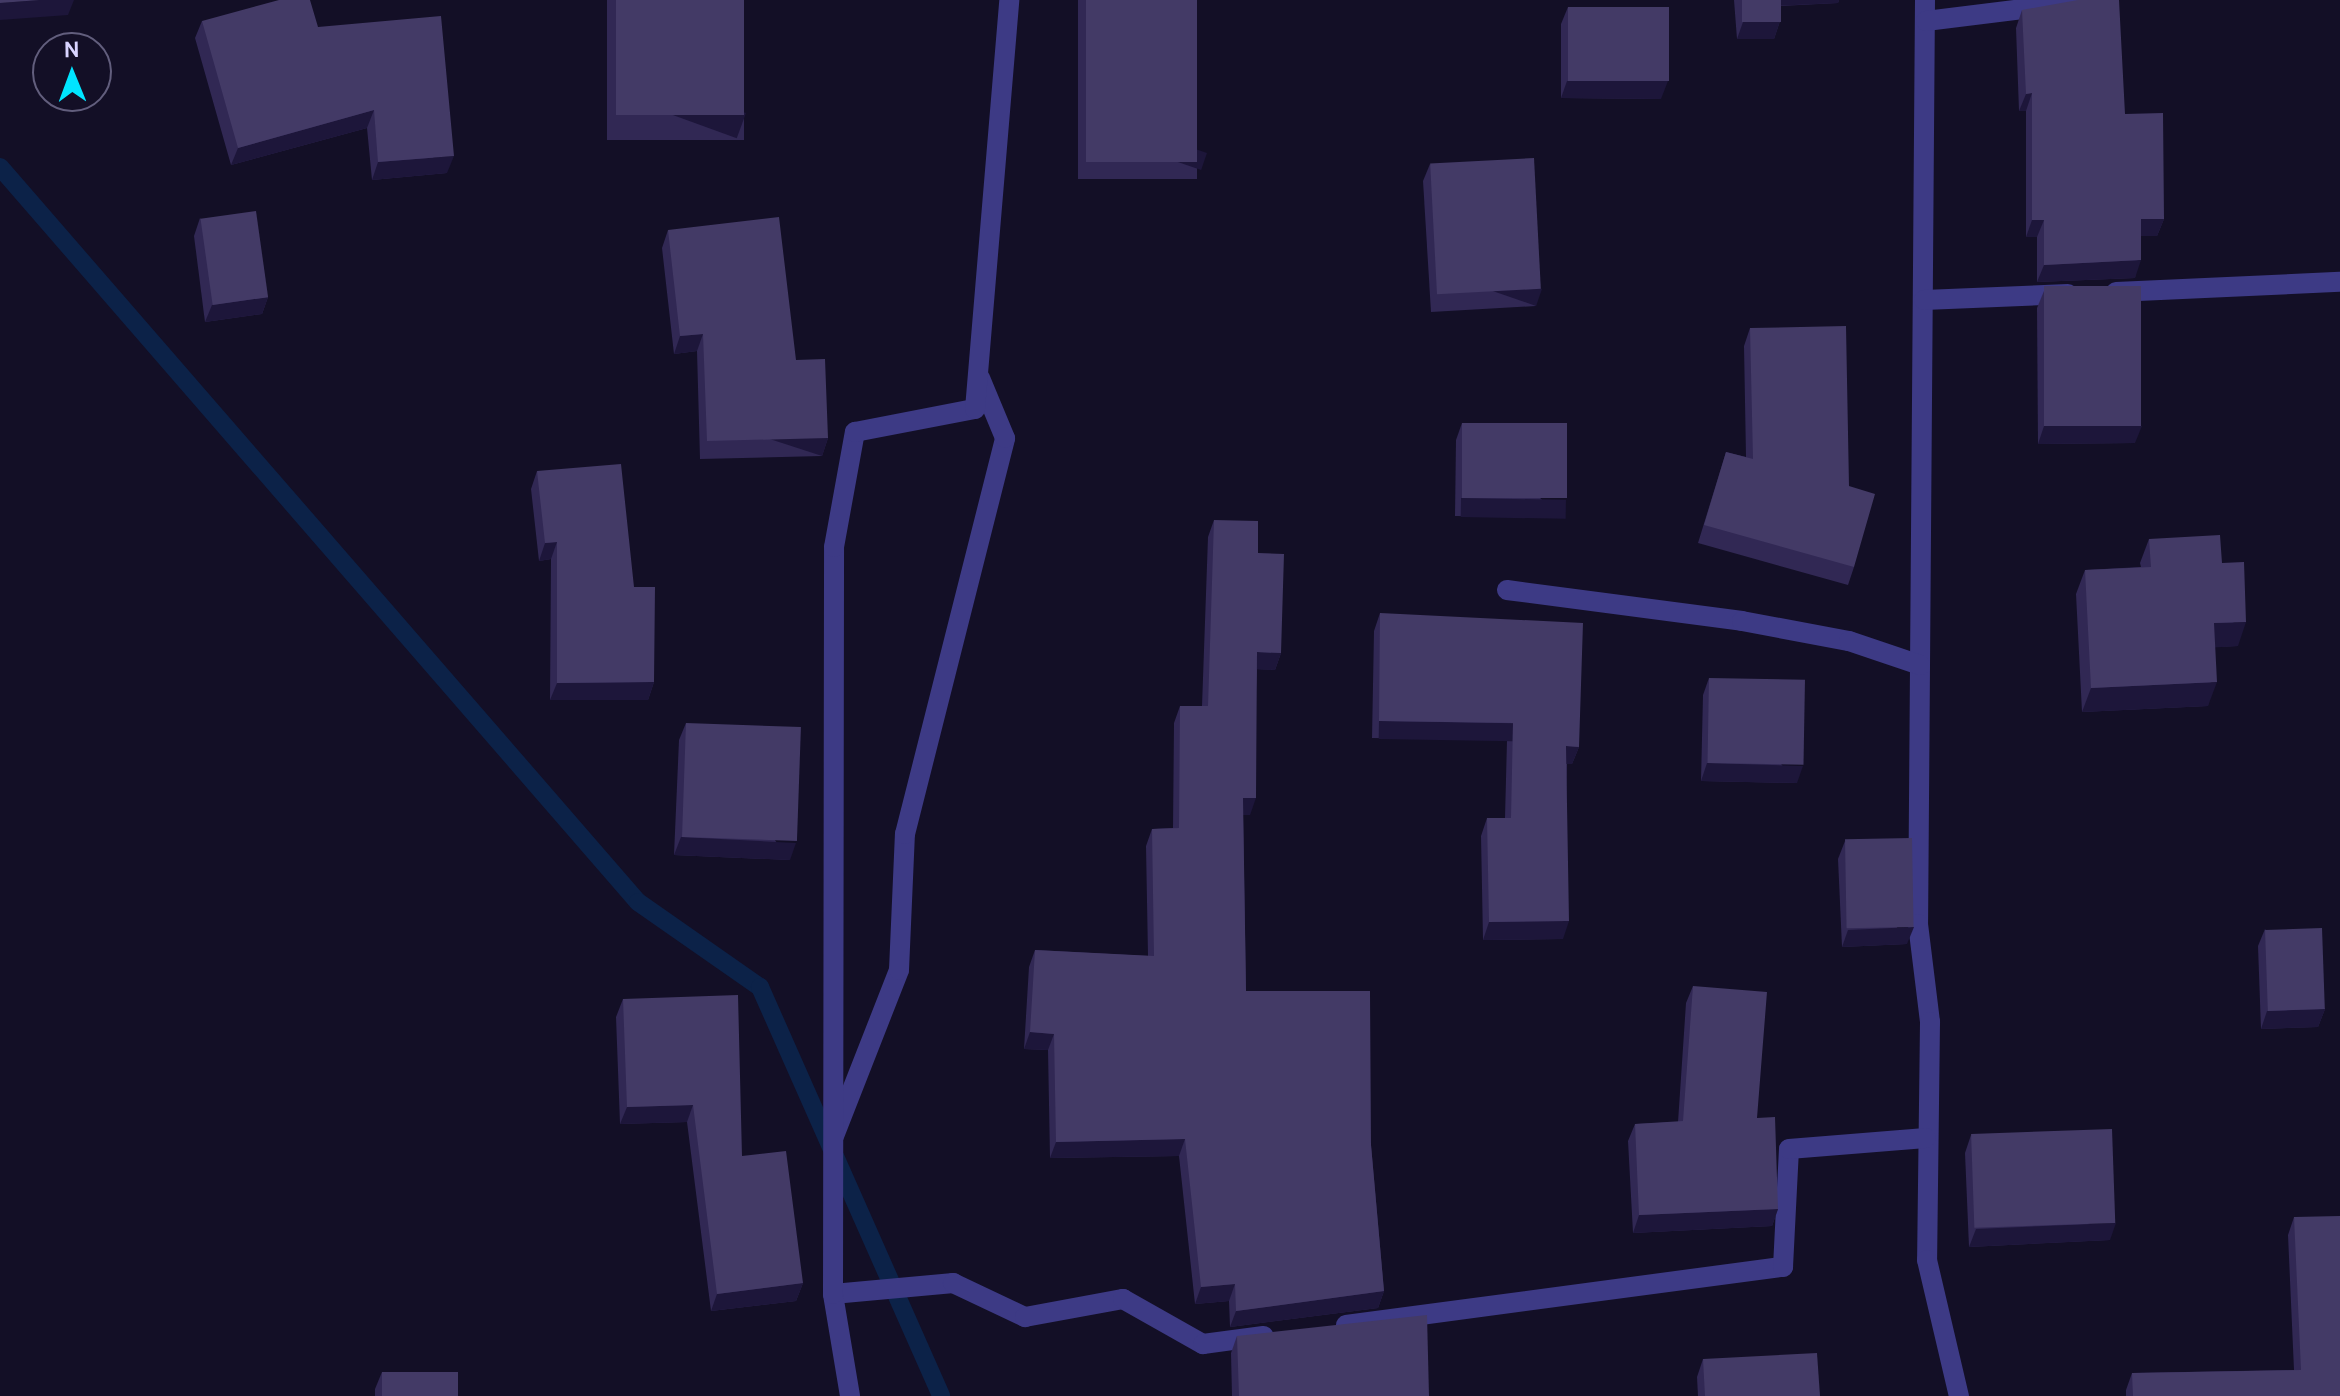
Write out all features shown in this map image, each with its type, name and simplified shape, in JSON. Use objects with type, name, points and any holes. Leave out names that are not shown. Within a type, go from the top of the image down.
[{"type":"street","points":[[850,1396],[833,1294],[830,1147],[834,547],[855,432],[975,409],[1009,0]]},
{"type":"street","points":[[1959,1396],[1927,1260],[1920,665],[1926,10],[2095,0]]},
{"type":"street","points":[[1924,300],[2340,282]]},
{"type":"street","points":[[830,1147],[899,970],[905,834],[1005,438],[978,375]]},
{"type":"street","points":[[1507,590],[1742,621],[1849,641],[1920,665]]},
{"type":"street","points":[[1328,1327],[1783,1267],[1789,1149],[1926,1138]]},
{"type":"street","points":[[833,1294],[953,1283],[1025,1317],[1123,1299],[1203,1344],[1281,1333]]},
{"type":"building","points":[[0,0],[40,0],[0,3]]},
{"type":"building","points":[[279,0],[310,0],[318,27],[441,16],[454,156],[378,162],[374,110],[238,148],[202,21]]},
{"type":"building","points":[[616,0],[744,0],[744,115],[616,115]]},
{"type":"building","points":[[1086,0],[1197,0],[1197,162],[1086,162]]},
{"type":"building","points":[[1742,0],[1781,0],[1781,22],[1742,22]]},
{"type":"building","points":[[2078,0],[2119,0],[2125,114],[2163,113],[2164,219],[2141,219],[2141,260],[2044,265],[2044,220],[2032,220],[2032,93],[2026,94],[2022,10]]},
{"type":"building","points":[[1568,7],[1669,7],[1669,81],[1568,81]]},
{"type":"building","points":[[1534,158],[1541,289],[1437,294],[1430,163]]},
{"type":"building","points":[[256,211],[268,297],[213,305],[201,219]]},
{"type":"building","points":[[779,217],[796,360],[825,359],[828,438],[707,441],[703,334],[680,336],[668,230]]},
{"type":"building","points":[[2044,286],[2141,286],[2141,426],[2044,426]]},
{"type":"building","points":[[1846,326],[1849,486],[1875,494],[1854,567],[1704,525],[1726,452],[1753,459],[1750,328]]},
{"type":"building","points":[[1462,423],[1567,423],[1567,498],[1462,498]]},
{"type":"building","points":[[621,464],[634,587],[655,587],[654,682],[557,683],[557,542],[545,543],[537,471]]},
{"type":"building","points":[[1214,520],[1258,521],[1258,553],[1284,554],[1281,653],[1257,652],[1256,798],[1243,798],[1246,991],[1370,991],[1371,1145],[1384,1291],[1236,1311],[1235,1284],[1201,1287],[1185,1139],[1056,1142],[1054,1034],[1030,1032],[1035,950],[1154,956],[1152,829],[1179,828],[1180,706],[1208,706]]},
{"type":"building","points":[[2220,535],[2222,563],[2244,562],[2246,622],[2214,623],[2217,682],[2091,688],[2085,570],[2151,567],[2149,539]]},
{"type":"building","points":[[1380,613],[1583,623],[1579,747],[1566,746],[1569,921],[1489,922],[1487,818],[1511,818],[1513,723],[1379,721]]},
{"type":"building","points":[[1709,678],[1805,680],[1804,765],[1708,763]]},
{"type":"building","points":[[686,723],[801,727],[797,841],[682,837]]},
{"type":"building","points":[[1912,838],[1914,927],[1847,928],[1845,839]]},
{"type":"building","points":[[2322,928],[2325,1009],[2268,1011],[2265,930]]},
{"type":"building","points":[[1693,986],[1767,992],[1757,1118],[1775,1117],[1778,1209],[1639,1215],[1635,1124],[1683,1121]]},
{"type":"building","points":[[738,995],[742,1156],[786,1151],[803,1283],[717,1294],[693,1105],[627,1107],[623,999]]},
{"type":"building","points":[[2112,1129],[2115,1223],[1974,1228],[1971,1134]]},
{"type":"building","points":[[2340,1216],[2340,1396],[2133,1396],[2132,1373],[2301,1370],[2294,1217]]},
{"type":"building","points":[[1427,1315],[1429,1396],[1239,1396],[1237,1336]]},
{"type":"building","points":[[1817,1353],[1820,1396],[1705,1396],[1703,1359]]},
{"type":"building","points":[[382,1372],[458,1372],[458,1396],[382,1396]]},
{"type":"waterway","points":[[0,167],[638,902],[760,987],[941,1396]]}]
